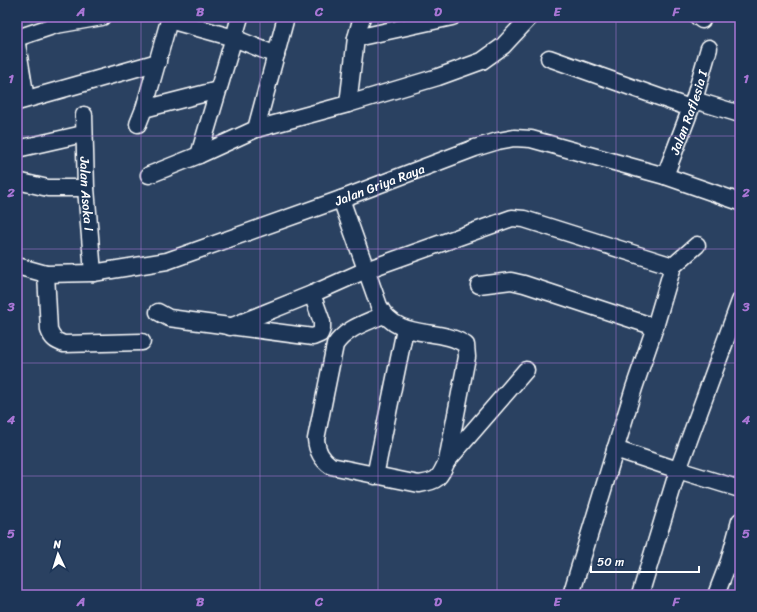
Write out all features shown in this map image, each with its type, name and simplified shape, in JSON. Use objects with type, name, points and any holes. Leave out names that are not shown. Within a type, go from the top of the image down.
[{"type":"street","points":[[17,38],[56,21],[102,17]]},
{"type":"street","points":[[200,156],[240,17]]},
{"type":"street","points":[[256,129],[286,17]]},
{"type":"street","points":[[348,104],[356,38],[362,17]]},
{"type":"street","points":[[356,38],[452,17]]},
{"type":"street","points":[[149,176],[200,156],[256,129],[348,104],[438,77],[482,61],[503,46],[530,17]]},
{"type":"street","points":[[138,124],[158,62],[169,18],[234,38],[276,55]]},
{"type":"street","points":[[17,44],[22,100],[158,62]]},
{"type":"street","name":"Jalan Raflesia I","points":[[665,176],[692,104],[709,48]]},
{"type":"street","points":[[549,58],[692,104],[740,114]]},
{"type":"street","points":[[144,109],[218,90]]},
{"type":"street","name":"Jalan Asoka I","points":[[84,115],[83,134],[86,188],[93,273]]},
{"type":"street","points":[[17,149],[83,134]]},
{"type":"street","name":"Jalan Griya Raya","points":[[17,266],[46,274],[93,273],[168,261],[341,199],[475,148],[514,138],[531,140],[665,176],[740,202]]},
{"type":"street","points":[[17,181],[48,188],[86,188]]},
{"type":"street","points":[[341,199],[378,306],[384,315],[405,329],[452,338],[466,345],[467,357],[447,461],[442,473],[436,480],[430,482],[419,484],[331,466],[319,455],[316,446],[316,439],[335,345],[340,337],[347,332],[384,315]]},
{"type":"street","points":[[230,327],[312,294],[366,270],[515,217],[673,266]]},
{"type":"street","points":[[571,595],[615,449],[655,327],[673,266],[697,245]]},
{"type":"street","points":[[46,274],[49,330],[51,337],[57,342],[64,344],[142,342]]},
{"type":"street","points":[[479,285],[511,281],[524,284],[655,327]]},
{"type":"street","points":[[158,312],[169,318],[305,337],[317,336],[320,334],[323,326],[312,294]]},
{"type":"street","points":[[640,595],[678,470],[740,301]]},
{"type":"street","points":[[375,476],[405,329]]},
{"type":"street","points":[[447,461],[526,370]]},
{"type":"street","points":[[615,449],[740,489]]},
{"type":"street","points":[[716,595],[734,563],[740,521]]}]
